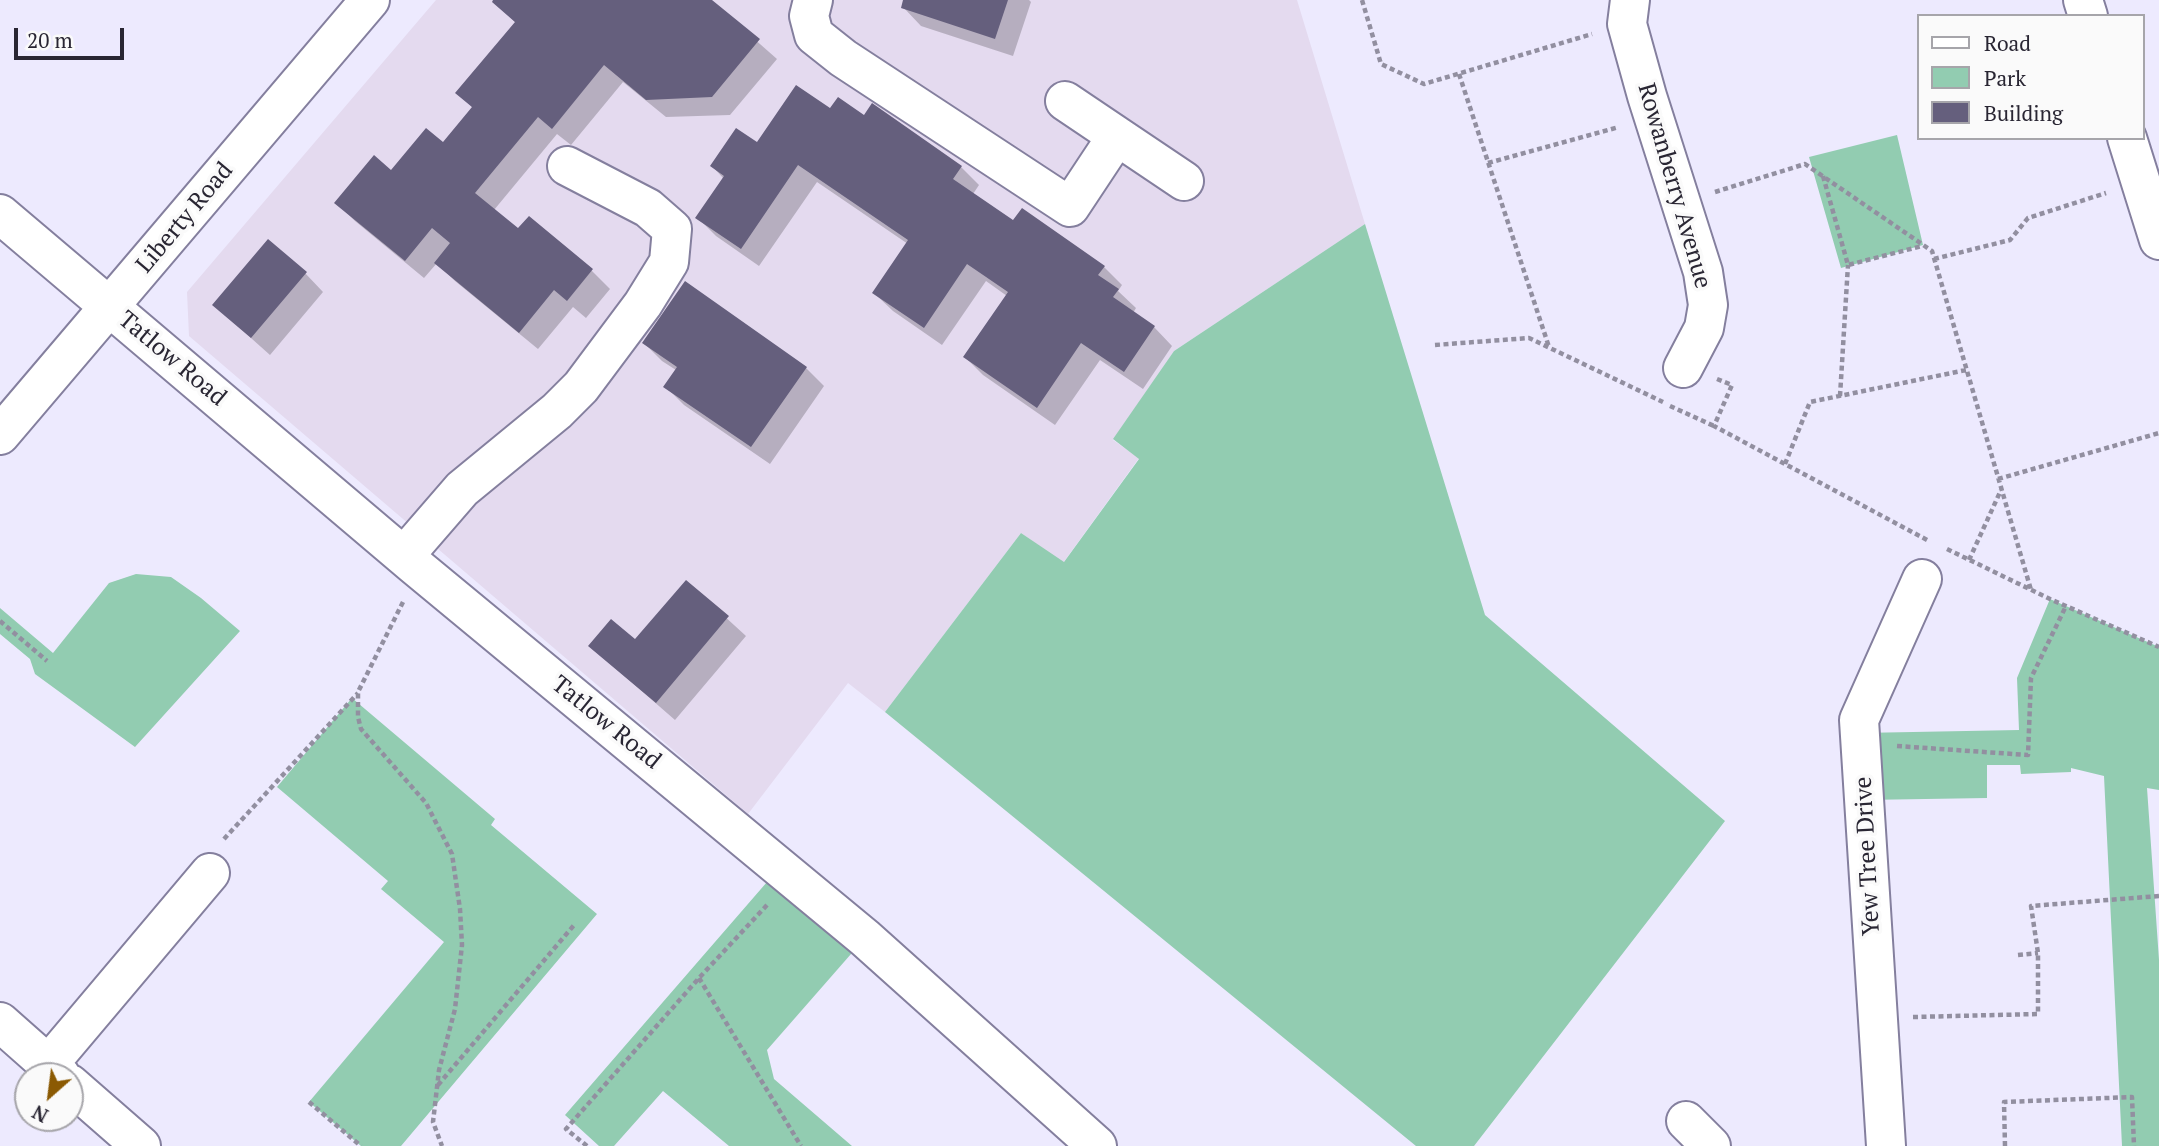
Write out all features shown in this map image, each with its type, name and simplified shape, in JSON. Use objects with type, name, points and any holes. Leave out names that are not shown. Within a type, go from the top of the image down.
[{"type":"street","name":"Liberty Road","points":[[0,435],[370,0]]},
{"type":"street","points":[[813,0],[808,16],[814,35],[843,58],[1070,207],[1117,136]]},
{"type":"street","name":"Rowanberry Avenue","points":[[1628,12],[1653,117],[1703,272],[1708,305],[1704,328],[1683,368]]},
{"type":"street","points":[[1065,101],[1184,181]]},
{"type":"street","points":[[2128,140],[2159,240]]},
{"type":"street","points":[[409,561],[462,489],[582,387],[643,304],[669,262],[673,229],[648,208],[567,166]]},
{"type":"street","name":"Tatlow Road","points":[[0,214],[409,561],[865,938],[1097,1146]]},
{"type":"street","name":"Yew Tree Drive","points":[[1886,1146],[1859,720],[1922,579]]},
{"type":"street","points":[[70,1062],[210,873]]},
{"type":"street","points":[[0,1022],[45,1062]]},
{"type":"street","points":[[84,1096],[141,1146]]},
{"type":"path","points":[[1362,0],[1381,64],[1424,84],[1459,74],[1628,12]]},
{"type":"path","points":[[1459,74],[1550,348]]},
{"type":"path","points":[[1488,163],[1653,117]]},
{"type":"path","points":[[1680,202],[1805,164],[1932,251],[2031,590]]},
{"type":"path","points":[[1823,176],[1848,265],[1840,396]]},
{"type":"path","points":[[1934,259],[2010,240],[2028,218],[2141,182]]},
{"type":"path","points":[[1848,265],[1923,245]]},
{"type":"path","points":[[1435,345],[1529,338],[1714,426],[1969,560],[2159,647]]},
{"type":"path","points":[[1683,368],[1732,385],[1714,426]]},
{"type":"path","points":[[1785,464],[1810,402],[1966,370]]},
{"type":"path","points":[[1998,479],[2159,433]]},
{"type":"path","points":[[1969,560],[2001,489]]},
{"type":"path","points":[[210,873],[212,851],[358,692],[402,603],[409,561]]},
{"type":"path","points":[[1861,744],[2028,755],[2031,678],[2066,606]]},
{"type":"path","points":[[0,621],[47,661]]},
{"type":"path","points":[[358,692],[361,729],[426,803],[452,854],[462,945],[455,1009],[439,1070],[433,1122],[442,1146]]},
{"type":"path","points":[[587,1146],[566,1129],[699,978],[793,878]]},
{"type":"path","points":[[1877,1018],[2038,1014],[2038,953],[2031,906],[2159,896]]},
{"type":"path","points":[[437,1086],[575,924]]},
{"type":"path","points":[[2018,955],[2038,953]]},
{"type":"path","points":[[699,978],[801,1146]]},
{"type":"path","points":[[2005,1146],[2004,1102],[2132,1097],[2134,1146]]},
{"type":"path","points":[[309,1102],[361,1146]]},
{"type":"shaded area","points":[[436,0],[1297,0],[1365,224],[1174,351],[1113,440],[1139,458],[1063,563],[1021,533],[885,712],[848,683],[748,814],[189,336],[187,292]]},
{"type":"green space","points":[[1897,135],[1923,245],[1841,268],[1809,157]]},
{"type":"green space","points":[[1365,224],[1485,615],[1725,821],[1474,1146],[1416,1146],[885,712],[1021,533],[1064,562],[1139,459],[1113,439],[1174,351]]},
{"type":"green space","points":[[136,574],[171,577],[240,631],[135,747],[35,674],[30,659],[0,634],[0,608],[53,653],[109,583]]},
{"type":"green space","points":[[2050,599],[2159,647],[2159,790],[2147,788],[2159,960],[2159,1146],[2122,1146],[2104,776],[2071,768],[2071,772],[2021,774],[2020,765],[1987,765],[1987,798],[1864,800],[1860,733],[2019,730],[2017,678]]},
{"type":"green space","points":[[352,698],[495,819],[491,825],[597,914],[401,1146],[361,1146],[309,1102],[444,942],[381,889],[388,881],[277,787]]},
{"type":"green space","points":[[780,867],[865,938],[767,1050],[774,1079],[852,1146],[729,1146],[663,1091],[614,1146],[599,1146],[565,1115]]},
{"type":"building","points":[[712,0],[760,39],[712,97],[646,100],[604,65],[552,129],[538,117],[475,193],[518,228],[529,216],[593,269],[567,301],[554,290],[519,333],[434,263],[450,243],[432,228],[405,261],[334,203],[374,155],[391,170],[426,128],[443,142],[472,107],[455,93],[515,22],[492,2]]},
{"type":"building","points":[[903,0],[1008,0],[995,39],[901,8]]},
{"type":"building","points":[[796,85],[830,108],[838,97],[864,115],[872,103],[962,166],[953,179],[1013,220],[1022,208],[1105,266],[1098,275],[1119,289],[1113,297],[1155,326],[1124,372],[1081,343],[1037,408],[963,357],[1008,292],[967,264],[924,328],[872,293],[908,240],[798,165],[741,249],[695,218],[724,176],[710,166],[736,128],[757,142]]},
{"type":"building","points":[[268,239],[307,272],[251,338],[212,305]]},
{"type":"building","points":[[685,281],[807,367],[751,447],[663,387],[677,367],[642,343]]},
{"type":"building","points":[[686,580],[729,616],[656,703],[588,646],[611,619],[635,639]]}]
